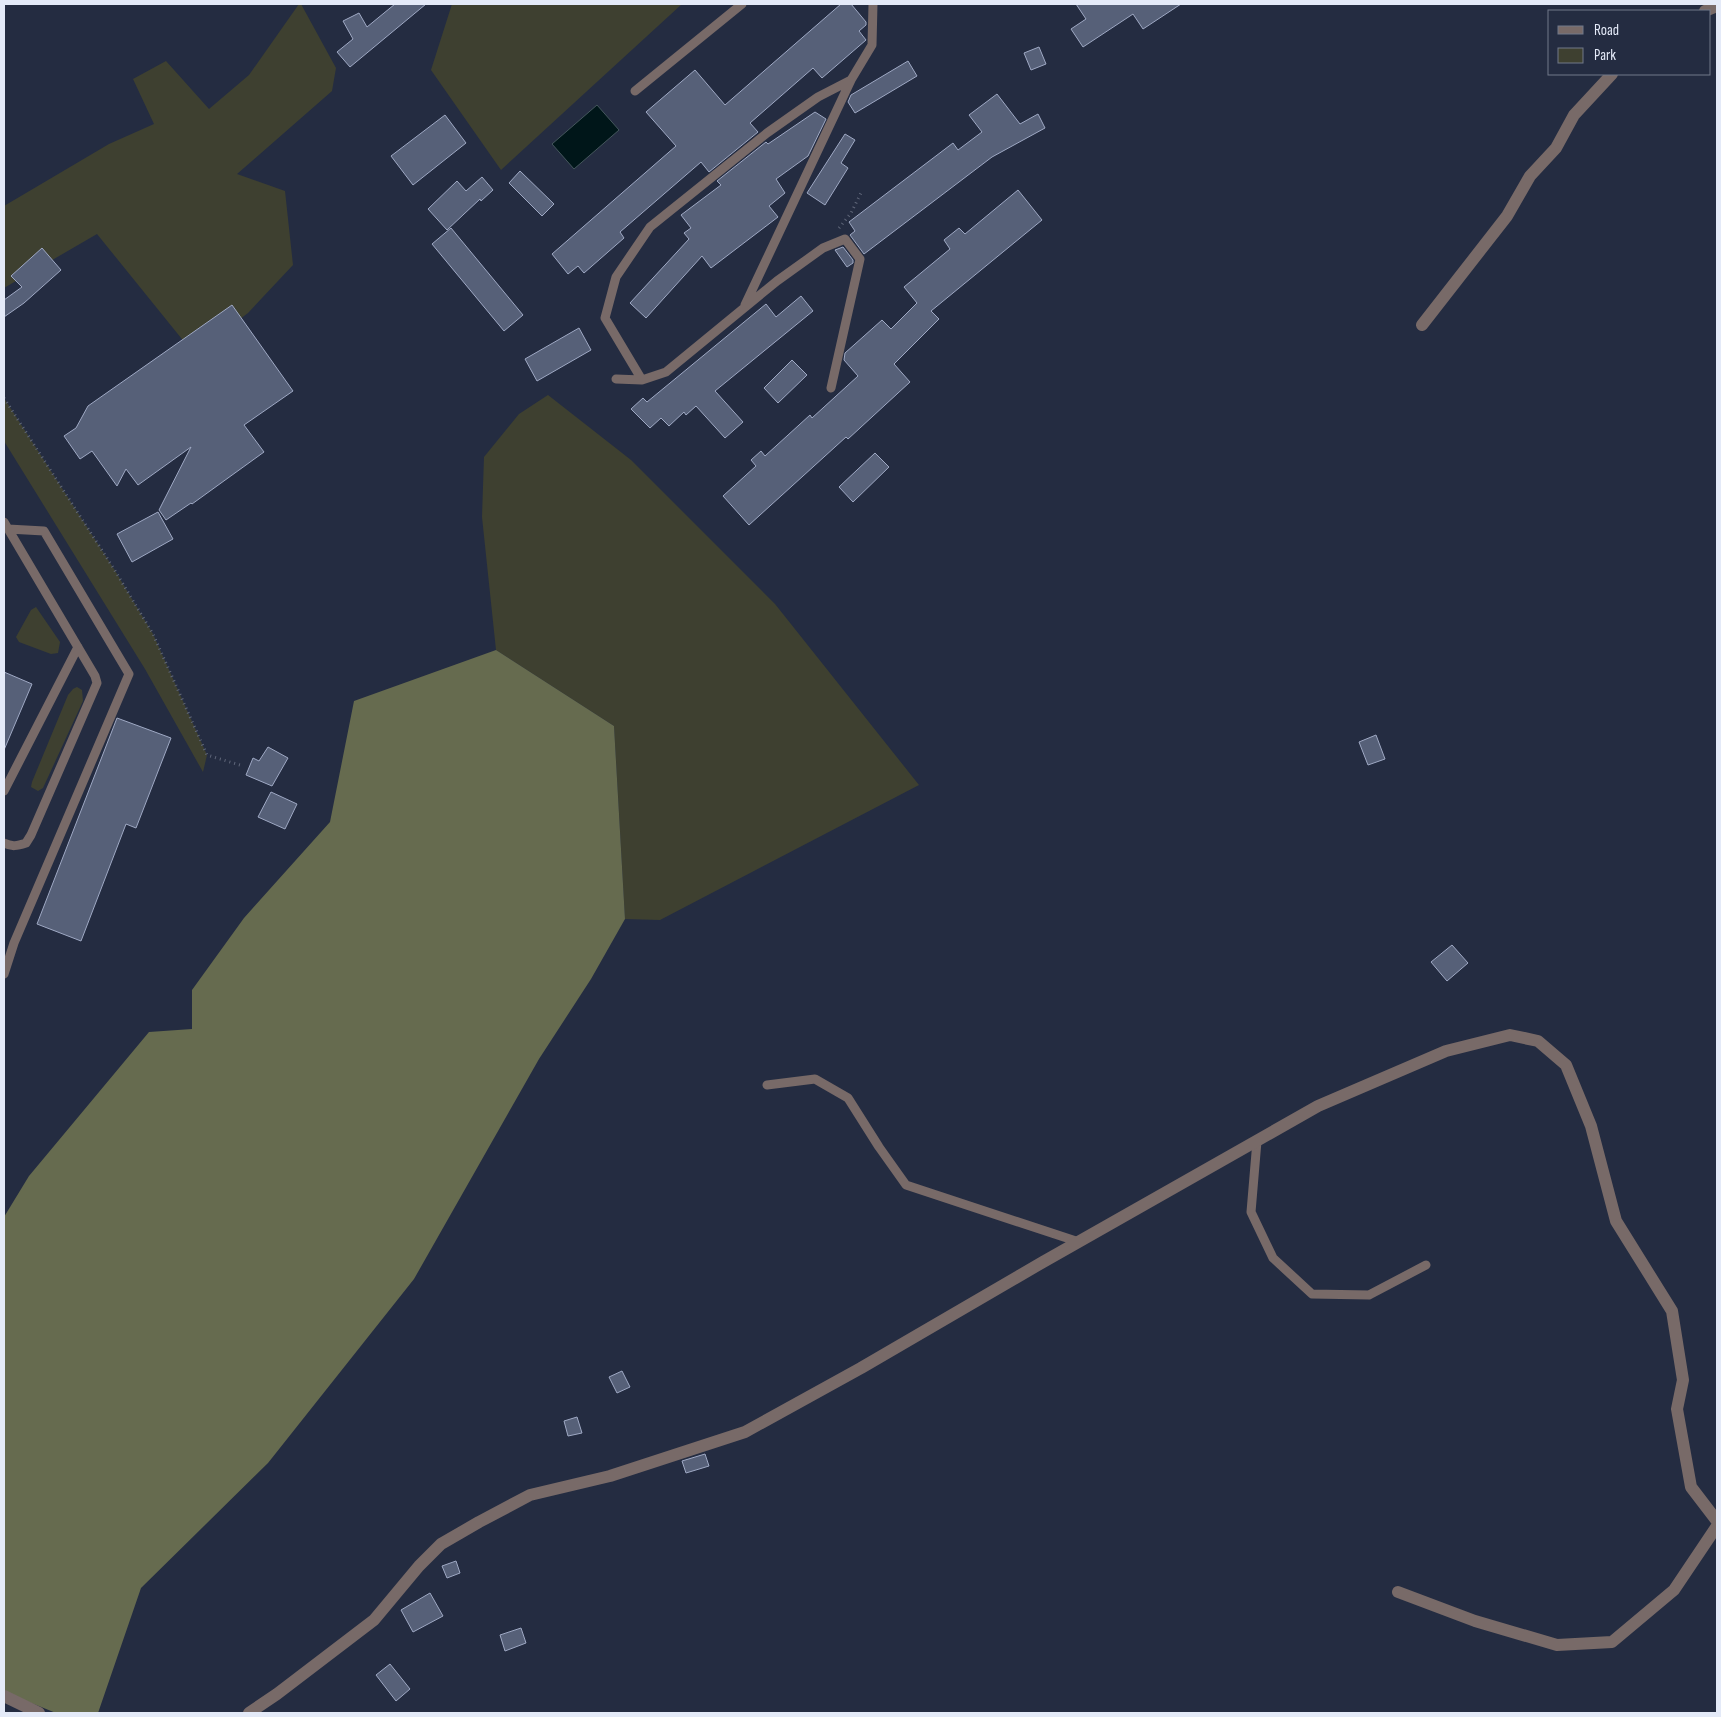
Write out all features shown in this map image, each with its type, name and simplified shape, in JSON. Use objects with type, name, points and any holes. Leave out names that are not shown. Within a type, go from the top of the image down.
[{"type":"street","points":[[1422,325],[1507,216],[1530,176],[1556,148],[1574,116],[1611,75]]},
{"type":"street","points":[[249,1713],[291,1684],[374,1620],[419,1566],[442,1544],[530,1495],[610,1476],[745,1432],[861,1368],[1318,1106],[1446,1051],[1510,1036],[1538,1041],[1566,1065],[1591,1126],[1616,1221],[1672,1311],[1683,1380],[1677,1409],[1691,1487],[1717,1521]]},
{"type":"street","points":[[1398,1592],[1475,1621],[1557,1645],[1612,1642],[1674,1590],[1717,1526]]},
{"type":"street","points":[[4,1696],[39,1713]]},
{"type":"lane","points":[[635,91],[742,4]]},
{"type":"lane","points":[[744,307],[851,80],[872,45],[873,4]]},
{"type":"lane","points":[[642,380],[605,318],[616,277],[650,227],[767,133],[818,97],[851,80]]},
{"type":"lane","points":[[616,379],[642,380],[666,372],[777,280],[823,248],[846,239],[860,259],[831,388]]},
{"type":"lane","points":[[4,843],[10,846],[26,843],[31,835],[97,683],[95,676],[6,525]]},
{"type":"lane","points":[[4,974],[14,943],[129,674],[44,530],[6,525]]},
{"type":"lane","points":[[4,791],[78,647]]},
{"type":"lane","points":[[767,1085],[815,1079],[848,1098],[906,1185],[1079,1242]]},
{"type":"lane","points":[[1257,1141],[1251,1212],[1273,1258],[1312,1294],[1370,1295],[1426,1265]]},
{"type":"path","points":[[823,248],[851,213],[861,193]]},
{"type":"path","points":[[4,398],[114,569],[153,634],[207,755],[243,766]]},
{"type":"green space","points":[[299,4],[301,4],[336,68],[332,91],[237,174],[285,191],[293,265],[248,313],[194,354],[97,234],[4,288],[4,206],[109,144],[154,124],[133,79],[166,61],[209,109],[249,75]]},
{"type":"green space","points":[[452,4],[682,4],[501,170],[431,70]]},
{"type":"green space","points":[[548,395],[631,460],[775,604],[919,785],[660,920],[625,919],[614,726],[496,650],[482,517],[484,457],[519,414]]},
{"type":"green space","points":[[4,398],[114,569],[153,634],[207,755],[203,772],[145,669],[4,441]]},
{"type":"green space","points":[[36,607],[60,642],[58,653],[51,654],[19,642],[16,637],[31,610]]},
{"type":"green space","points":[[496,650],[614,726],[625,919],[591,979],[539,1059],[414,1279],[268,1463],[141,1588],[98,1713],[56,1713],[4,1692],[4,1217],[29,1176],[149,1032],[192,1029],[192,990],[244,918],[330,822],[354,701]]},
{"type":"green space","points":[[77,687],[82,690],[83,701],[43,788],[38,791],[31,787],[32,782],[68,695]]},
{"type":"shaded area","points":[[597,105],[619,130],[574,169],[552,144]]},
{"type":"building","points":[[395,4],[426,4],[350,67],[337,52],[353,39],[343,21],[359,13],[367,27]]},
{"type":"building","points":[[841,4],[851,4],[866,22],[866,25],[859,31],[866,40],[822,78],[813,68],[750,123],[758,132],[709,172],[701,162],[620,232],[624,238],[584,273],[578,266],[568,274],[552,254],[676,146],[646,112],[695,70],[725,105]]},
{"type":"building","points":[[1076,4],[1181,4],[1143,29],[1133,14],[1083,47],[1071,29],[1086,19]]},
{"type":"building","points":[[1039,47],[1046,64],[1031,70],[1024,53]]},
{"type":"building","points":[[908,61],[917,76],[855,113],[848,102],[851,95]]},
{"type":"building","points":[[997,94],[1020,124],[1038,114],[1045,128],[992,157],[864,254],[850,235],[855,231],[849,222],[953,143],[958,150],[982,132],[969,115]]},
{"type":"building","points":[[815,112],[826,119],[808,156],[776,179],[785,193],[769,206],[778,217],[711,268],[702,256],[646,318],[630,303],[689,239],[684,233],[691,228],[681,215],[721,185],[717,181],[766,142],[768,144]]},
{"type":"building","points":[[445,115],[466,143],[413,185],[391,156]]},
{"type":"building","points":[[845,134],[855,140],[841,163],[848,168],[825,205],[807,193]]},
{"type":"building","points":[[520,171],[554,204],[542,216],[509,183]]},
{"type":"building","points":[[482,177],[493,190],[481,201],[480,199],[447,230],[428,209],[457,181],[466,191]]},
{"type":"building","points":[[1018,190],[1042,220],[931,311],[939,319],[894,364],[910,382],[749,525],[723,496],[756,466],[751,460],[761,451],[765,456],[810,415],[812,418],[858,376],[844,360],[845,353],[882,320],[891,329],[917,303],[904,287],[950,249],[944,240],[959,228],[965,234]]},
{"type":"building","points":[[451,228],[523,315],[504,331],[432,244]]},
{"type":"building","points":[[843,247],[853,260],[853,263],[847,267],[835,250]]},
{"type":"building","points":[[42,248],[61,270],[24,303],[4,317],[4,300],[22,287],[11,276]]},
{"type":"building","points":[[801,296],[813,311],[715,391],[743,422],[725,438],[696,406],[686,415],[684,412],[669,426],[661,418],[650,428],[631,409],[643,398],[647,402],[766,304],[776,317]]},
{"type":"building","points":[[232,305],[293,391],[244,425],[264,452],[192,504],[166,520],[159,510],[191,447],[138,485],[126,469],[117,486],[92,451],[80,459],[64,436],[76,428],[88,406]]},
{"type":"building","points":[[579,328],[591,350],[537,381],[525,359]]},
{"type":"building","points":[[792,360],[807,375],[778,403],[764,388]]},
{"type":"building","points":[[875,453],[889,467],[853,502],[839,487]]},
{"type":"building","points":[[158,512],[173,539],[132,562],[117,534]]},
{"type":"building","points":[[4,672],[32,684],[4,750]]},
{"type":"building","points":[[117,718],[171,738],[136,828],[126,824],[81,941],[37,924]]},
{"type":"building","points":[[1376,735],[1385,759],[1368,765],[1359,742]]},
{"type":"building","points":[[268,747],[288,758],[272,786],[246,775],[253,758],[259,761]]},
{"type":"building","points":[[271,792],[297,804],[285,829],[258,817]]},
{"type":"building","points":[[1452,945],[1468,963],[1447,981],[1431,962]]},
{"type":"building","points":[[622,1371],[630,1387],[617,1393],[609,1377]]},
{"type":"building","points":[[577,1417],[582,1433],[568,1436],[564,1421]]},
{"type":"building","points":[[705,1454],[709,1466],[686,1473],[682,1461]]},
{"type":"building","points":[[456,1561],[460,1573],[447,1578],[442,1566]]},
{"type":"building","points":[[430,1593],[443,1616],[413,1632],[401,1610]]},
{"type":"building","points":[[521,1628],[526,1643],[505,1651],[500,1635]]},
{"type":"building","points":[[390,1664],[410,1689],[396,1701],[376,1675]]}]
